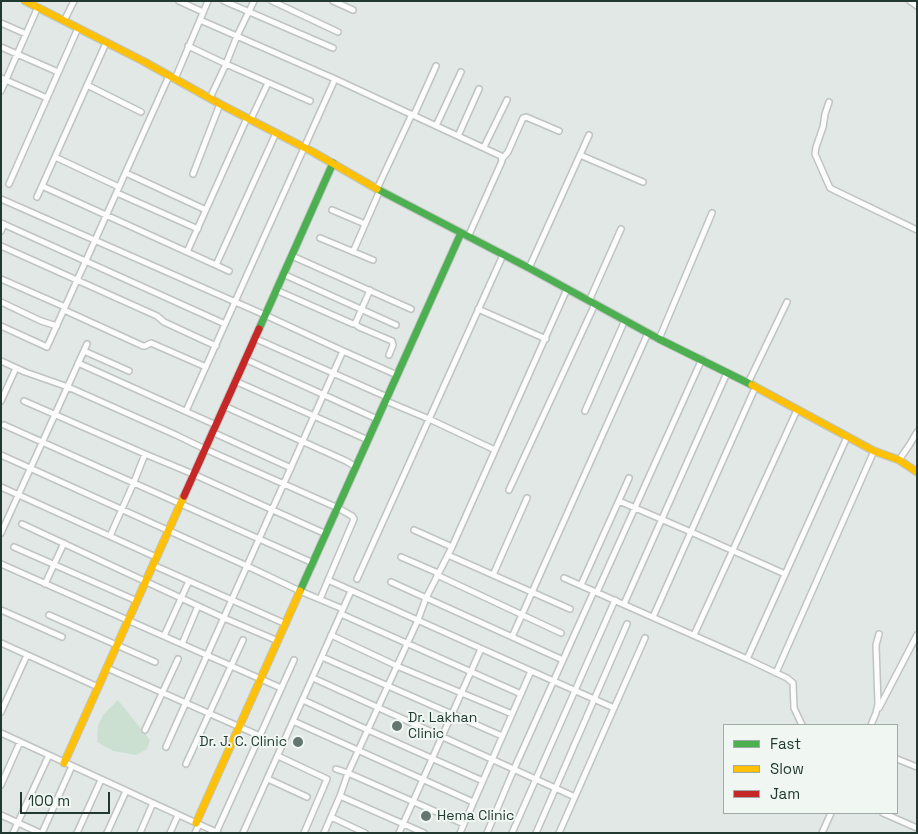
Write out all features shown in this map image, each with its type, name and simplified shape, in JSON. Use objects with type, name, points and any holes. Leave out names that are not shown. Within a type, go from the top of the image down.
[{"type":"street","points":[[64,21],[74,1]]},
{"type":"street","points":[[179,1],[203,12]]},
{"type":"street","points":[[1,326],[47,347],[118,190],[208,1]]},
{"type":"street","points":[[224,1],[333,48]]},
{"type":"street","points":[[210,98],[254,1]]},
{"type":"street","points":[[272,1],[338,32]]},
{"type":"street","points":[[333,1],[353,10]]},
{"type":"street","points":[[910,1],[917,6]]},
{"type":"street","points":[[26,2],[305,147],[379,190],[529,268],[659,339],[748,383],[846,437],[874,451],[899,460],[917,472]]},
{"type":"street","points":[[1,91],[4,80],[37,9]]},
{"type":"street","points":[[200,20],[484,147],[499,155],[502,159]]},
{"type":"street","points":[[1,23],[26,34]]},
{"type":"street","points":[[9,184],[78,28]]},
{"type":"street","points":[[37,197],[106,43]]},
{"type":"street","points":[[188,46],[310,101]]},
{"type":"street","points":[[1,47],[58,72]]},
{"type":"street","points":[[353,252],[379,190],[436,66]]},
{"type":"street","points":[[436,126],[462,72]]},
{"type":"street","points":[[186,411],[335,79]]},
{"type":"street","points":[[4,80],[47,98]]},
{"type":"street","points":[[187,252],[249,119],[268,83]]},
{"type":"street","points":[[87,85],[141,112]]},
{"type":"street","points":[[458,136],[479,89]]},
{"type":"street","points":[[484,147],[507,100]]},
{"type":"street","points":[[829,102],[814,154],[830,188],[917,230]]},
{"type":"street","points":[[193,174],[220,104]]},
{"type":"street","points":[[468,237],[502,159],[508,152],[524,118],[559,131]]},
{"type":"street","points":[[216,265],[276,133]]},
{"type":"street","points":[[529,268],[589,135]]},
{"type":"street","points":[[580,155],[643,182]]},
{"type":"street","points":[[55,157],[198,229]]},
{"type":"street","points":[[64,763],[333,163]]},
{"type":"street","points":[[126,173],[206,210]]},
{"type":"street","points":[[42,186],[229,271]]},
{"type":"street","points":[[1,199],[398,374]]},
{"type":"street","points":[[332,210],[365,224]]},
{"type":"street","points":[[659,339],[712,213]]},
{"type":"street","points":[[1,232],[3,224],[225,324]]},
{"type":"street","points":[[509,490],[592,302],[621,229]]},
{"type":"street","points":[[195,833],[197,823],[239,727],[461,234]]},
{"type":"street","points":[[320,238],[373,260]]},
{"type":"street","points":[[1,246],[157,316],[164,322],[216,346]]},
{"type":"street","points":[[357,579],[503,255]]},
{"type":"street","points":[[292,256],[411,309]]},
{"type":"street","points":[[283,274],[396,325]]},
{"type":"street","points":[[1,279],[143,346],[151,343],[206,367]]},
{"type":"street","points":[[324,833],[348,773],[418,620],[426,598],[452,547],[567,289]]},
{"type":"street","points":[[276,290],[392,341],[393,345],[389,355]]},
{"type":"street","points":[[355,324],[370,290]]},
{"type":"street","points":[[1,302],[57,326]]},
{"type":"street","points":[[748,383],[786,302]]},
{"type":"street","points":[[478,309],[546,339]]},
{"type":"street","points":[[585,411],[625,320]]},
{"type":"street","points":[[512,637],[648,333]]},
{"type":"street","points":[[254,338],[495,450]]},
{"type":"street","points":[[1,533],[87,344]]},
{"type":"street","points":[[84,351],[129,371]]},
{"type":"street","points":[[166,747],[343,351]]},
{"type":"street","points":[[245,359],[377,419]]},
{"type":"street","points":[[487,833],[563,660],[702,360]]},
{"type":"street","points":[[1,361],[68,387],[352,516],[354,518],[320,599]]},
{"type":"street","points":[[78,362],[186,411],[290,468]]},
{"type":"street","points":[[1,401],[16,368]]},
{"type":"street","points":[[624,604],[727,373]]},
{"type":"street","points":[[235,382],[368,440]]},
{"type":"street","points":[[653,617],[755,388]]},
{"type":"street","points":[[24,400],[326,534]]},
{"type":"street","points":[[224,406],[356,467]]},
{"type":"street","points":[[694,635],[797,410]]},
{"type":"street","points":[[4,425],[313,562]]},
{"type":"street","points":[[899,460],[917,432]]},
{"type":"street","points":[[747,659],[846,437]]},
{"type":"street","points":[[910,444],[917,447]]},
{"type":"street","points":[[776,673],[874,451]]},
{"type":"street","points":[[110,536],[145,454]]},
{"type":"street","points":[[1,455],[320,599],[342,612],[407,643],[521,694]]},
{"type":"street","points":[[581,585],[629,478]]},
{"type":"street","points":[[1,487],[156,557]]},
{"type":"street","points":[[493,575],[527,498]]},
{"type":"street","points":[[619,501],[785,574]]},
{"type":"street","points":[[1,515],[8,518]]},
{"type":"street","points":[[22,524],[224,618],[278,641]]},
{"type":"street","points":[[414,530],[452,547]]},
{"type":"street","points":[[45,584],[64,543]]},
{"type":"street","points":[[14,547],[137,601]]},
{"type":"street","points":[[448,555],[570,609]]},
{"type":"street","points":[[401,557],[561,633]]},
{"type":"street","points":[[1,564],[282,688]]},
{"type":"street","points":[[153,565],[286,624]]},
{"type":"street","points":[[564,578],[787,678],[793,683],[794,708],[802,724]]},
{"type":"street","points":[[328,580],[614,708]]},
{"type":"street","points":[[164,636],[189,581]]},
{"type":"street","points":[[391,582],[563,660]]},
{"type":"street","points":[[244,833],[351,591]]},
{"type":"street","points":[[512,833],[615,600]]},
{"type":"street","points":[[182,644],[198,606]]},
{"type":"street","points":[[1,610],[62,637]]},
{"type":"street","points":[[49,615],[154,662]]},
{"type":"street","points":[[536,833],[628,624]]},
{"type":"street","points":[[876,713],[878,704],[876,646],[878,634]]},
{"type":"street","points":[[331,635],[397,666],[512,714]]},
{"type":"street","points":[[871,724],[917,635]]},
{"type":"street","points":[[559,833],[645,638]]},
{"type":"street","points":[[186,764],[243,640]]},
{"type":"street","points":[[1,650],[3,644],[98,688]]},
{"type":"street","points":[[399,833],[480,649]]},
{"type":"street","points":[[1,712],[27,655]]},
{"type":"street","points":[[322,657],[502,736]]},
{"type":"street","points":[[145,730],[178,659]]},
{"type":"street","points":[[1,733],[216,832],[294,660]]},
{"type":"street","points":[[107,668],[260,736]]},
{"type":"street","points":[[460,833],[531,671]]},
{"type":"street","points":[[313,678],[575,797]]},
{"type":"street","points":[[303,700],[483,780]]},
{"type":"street","points":[[293,721],[473,802]]},
{"type":"street","points":[[1,784],[20,742]]},
{"type":"street","points":[[13,833],[49,755]]},
{"type":"street","points":[[278,756],[327,779],[304,833]]},
{"type":"street","points":[[898,758],[917,767]]},
{"type":"street","points":[[1,815],[41,833],[72,766]]},
{"type":"street","points":[[336,769],[464,824]]},
{"type":"street","points":[[268,778],[307,797]]},
{"type":"street","points":[[77,833],[101,780]]},
{"type":"street","points":[[107,833],[126,791]]},
{"type":"street","points":[[340,796],[424,833]]},
{"type":"street","points":[[140,833],[153,803]]},
{"type":"street","points":[[170,833],[178,814]]},
{"type":"street","points":[[822,833],[831,814]]},
{"type":"street","points":[[885,814],[917,828]]},
{"type":"street","points":[[330,817],[353,830],[365,833]]},
{"type":"green space","points":[[118,700],[150,740],[147,749],[136,755],[113,751],[97,742],[98,726],[103,715]]},
{"type":"traffic: fast","points":[[259,329],[333,163]]},
{"type":"traffic: fast","points":[[377,189],[529,268],[659,339],[752,385]]},
{"type":"traffic: fast","points":[[300,591],[461,233]]},
{"type":"traffic: slow","points":[[25,1],[143,61],[220,104],[313,152],[377,189]]},
{"type":"traffic: slow","points":[[752,385],[874,451],[899,460],[917,472]]},
{"type":"traffic: slow","points":[[64,763],[184,496]]},
{"type":"traffic: slow","points":[[196,823],[300,591]]},
{"type":"traffic: jam","points":[[184,496],[259,329]]},
{"type":"place","name":"Dr. Lakhan Clinic","points":[[397,726]]},
{"type":"place","name":"Dr. J. C. Clinic","points":[[298,742]]},
{"type":"place","name":"Hema Clinic","points":[[426,816]]}]
